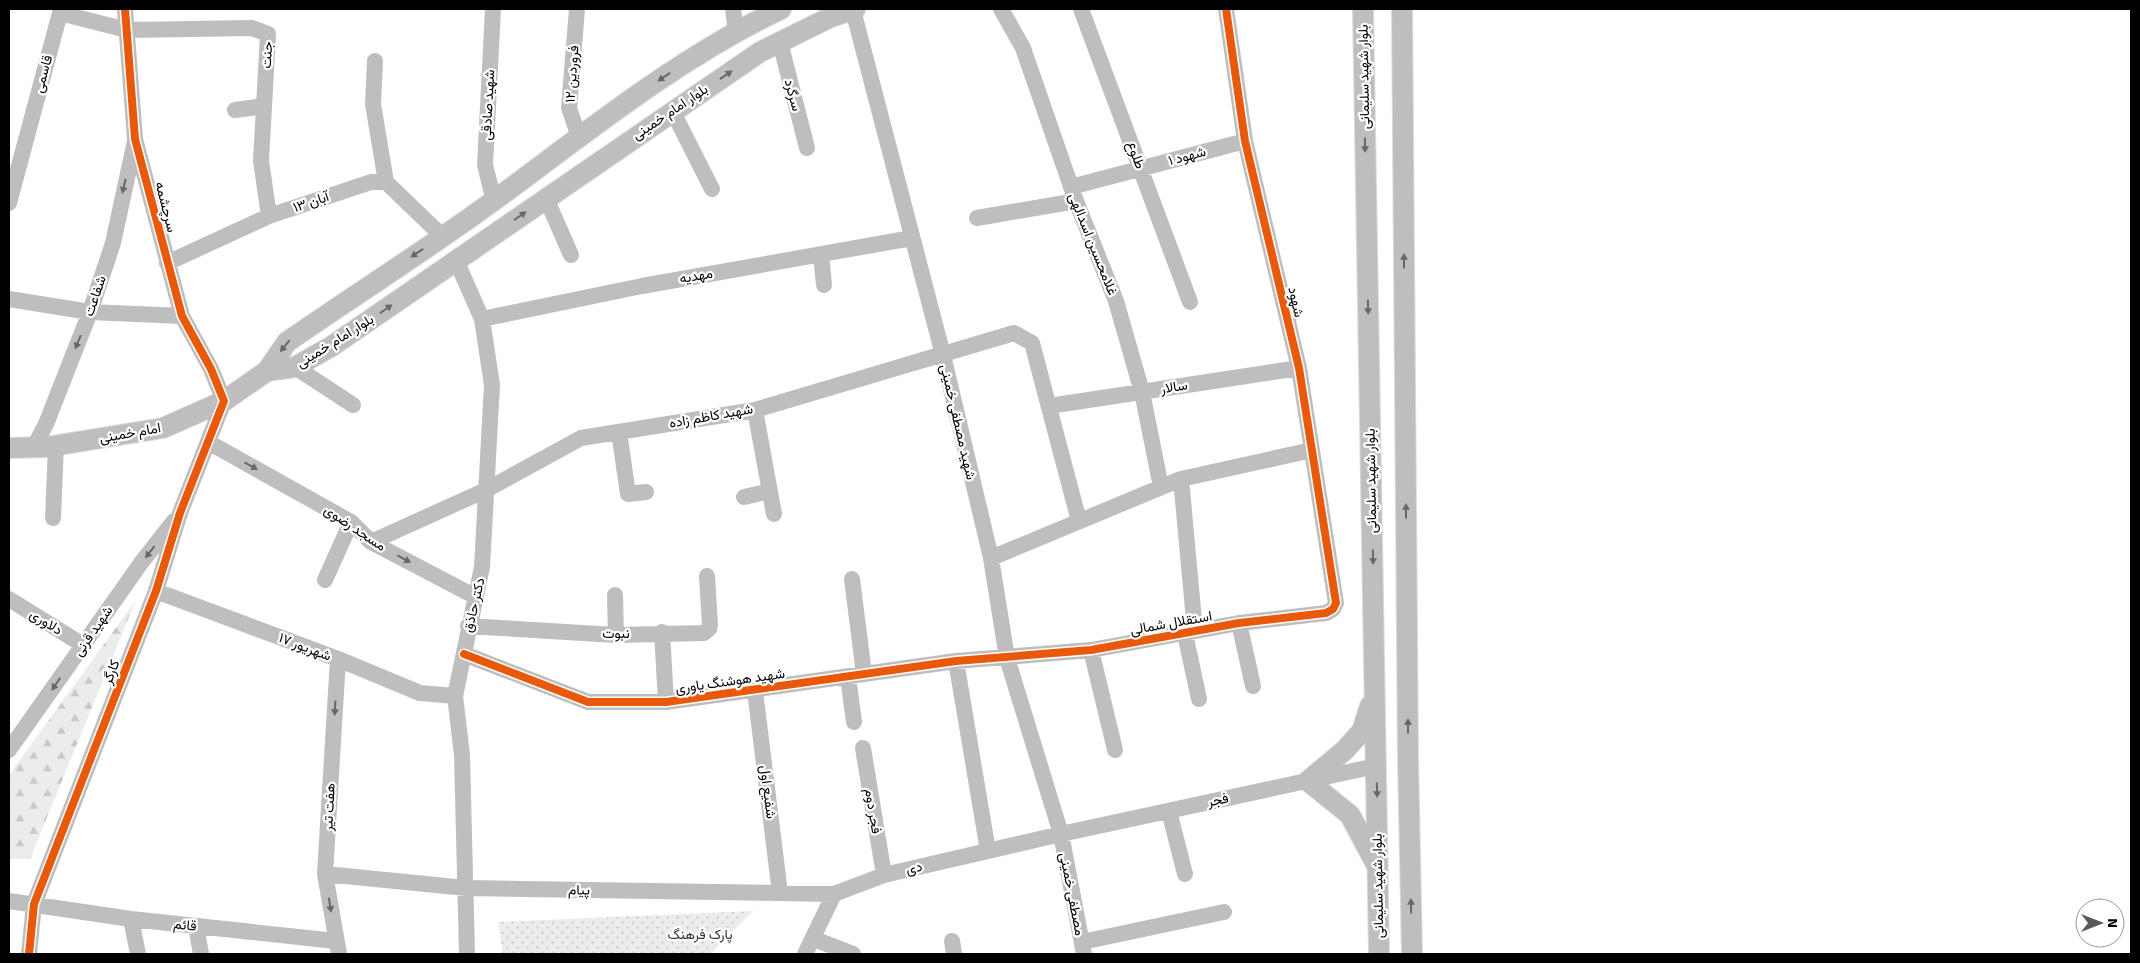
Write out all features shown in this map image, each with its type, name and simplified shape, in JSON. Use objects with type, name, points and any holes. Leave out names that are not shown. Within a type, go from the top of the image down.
[{"type":"main road","name":"بلوار امام خمینی","points":[[267,371],[287,342],[494,201],[579,137],[665,76],[736,32],[781,9]]},
{"type":"main road","name":"بلوار امام خمینی","points":[[267,371],[294,367],[332,346],[672,110],[760,52],[832,17],[854,9]]},
{"type":"main road","name":"بلوار شهید سلیمانی","points":[[1363,9],[1379,954]]},
{"type":"main road","points":[[1402,9],[1408,759],[1412,954]]},
{"type":"main road","name":"امام خمینی","points":[[9,448],[56,445],[164,428],[224,401],[267,371]]},
{"type":"main road","points":[[1375,692],[1362,731],[1345,750],[1308,781],[1350,816],[1378,868]]},
{"type":"main road","points":[[1376,766],[1408,759]]},
{"type":"street","name":"سرچشمه","points":[[125,9],[135,139],[182,316],[211,369],[224,401]]},
{"type":"street","name":"شهید صادقی","points":[[493,9],[485,165],[494,201]]},
{"type":"street","name":"۱۲ فروردین","points":[[577,9],[569,108],[579,137]]},
{"type":"street","points":[[732,9],[736,32]]},
{"type":"street","name":"شهید مصطفی خمینی","points":[[854,9],[943,355],[991,558],[1007,658],[1061,834]]},
{"type":"street","name":"غلامحسین اسدالهی","points":[[1001,9],[1023,48],[1073,194],[1116,301],[1142,392],[1161,487]]},
{"type":"street","name":"طلوع","points":[[1081,9],[1190,302]]},
{"type":"street","name":"شهود","points":[[1226,9],[1245,141],[1299,368],[1336,603]]},
{"type":"street","name":"قاسمی","points":[[9,203],[11,183],[60,13],[127,30]]},
{"type":"street","name":"جنت","points":[[127,30],[252,28],[268,34],[261,161],[269,216]]},
{"type":"street","name":"سرگرد","points":[[780,42],[807,148]]},
{"type":"street","points":[[375,61],[372,104],[386,182],[442,236]]},
{"type":"street","points":[[235,110],[264,106]]},
{"type":"street","points":[[672,110],[712,189]]},
{"type":"street","name":"شفاعت","points":[[34,447],[46,424],[90,312],[113,243],[135,139]]},
{"type":"street","name":"شهود ۱","points":[[977,218],[1073,194],[1140,168],[1245,141]]},
{"type":"street","name":"۱۳ آبان","points":[[167,263],[269,216],[371,182],[386,182]]},
{"type":"street","points":[[546,198],[572,254]]},
{"type":"street","name":"مهدیه","points":[[482,320],[642,286],[912,238]]},
{"type":"street","points":[[820,254],[824,285]]},
{"type":"street","name":"دکتر حاذق","points":[[456,260],[482,320],[492,385],[482,567],[468,626],[455,696],[462,755],[467,954]]},
{"type":"street","points":[[9,299],[90,312],[182,316]]},
{"type":"street","name":"شهید کاظم زاده","points":[[486,490],[581,438],[755,410],[1014,333],[1032,343],[1079,522]]},
{"type":"street","points":[[294,367],[353,405]]},
{"type":"street","name":"سالار","points":[[1049,406],[1299,368]]},
{"type":"street","name":"کارگر","points":[[29,954],[34,904],[156,591],[180,513],[224,401]]},
{"type":"street","points":[[755,410],[774,514]]},
{"type":"street","points":[[619,432],[628,494],[646,492]]},
{"type":"street","name":"مسجد رضوی","points":[[208,442],[351,522],[371,542],[476,597]]},
{"type":"street","points":[[53,518],[56,445]]},
{"type":"street","points":[[991,558],[1181,479],[1312,450]]},
{"type":"street","points":[[1181,479],[1190,633],[1199,699]]},
{"type":"street","points":[[371,542],[486,490]]},
{"type":"street","points":[[744,497],[770,491]]},
{"type":"street","name":"شهید قرنی","points":[[9,750],[141,563],[180,513]]},
{"type":"street","points":[[325,580],[351,522]]},
{"type":"street","name":"نبوت","points":[[468,626],[616,634],[704,633],[709,629],[707,576]]},
{"type":"street","points":[[852,579],[864,674]]},
{"type":"street","name":"۱۷ شهریور","points":[[156,591],[338,659],[420,693],[455,696]]},
{"type":"street","points":[[615,595],[616,634]]},
{"type":"street","name":"دلاوری","points":[[9,599],[83,645]]},
{"type":"street","name":"استقلال شمالی","points":[[1007,658],[1091,650],[1239,623],[1326,613],[1333,609],[1336,603]]},
{"type":"street","points":[[1239,623],[1253,686]]},
{"type":"street","points":[[662,632],[666,702]]},
{"type":"street","points":[[1091,650],[1115,750]]},
{"type":"street","name":"شهید هوشنگ یاوری","points":[[464,654],[588,702],[666,702],[755,691],[956,661],[1007,658]]},
{"type":"street","name":"هفت تیر","points":[[338,659],[325,874],[338,948]]},
{"type":"street","points":[[956,661],[988,851]]},
{"type":"street","points":[[848,677],[854,722]]},
{"type":"street","name":"شفیع اول","points":[[755,691],[780,893]]},
{"type":"street","name":"فجر دوم","points":[[863,748],[884,875]]},
{"type":"street","name":"فجر","points":[[1061,834],[1376,766]]},
{"type":"street","points":[[1169,811],[1185,874]]},
{"type":"street","name":"دی","points":[[834,894],[884,875],[1061,834]]},
{"type":"street","name":"مصطفی خمینی","points":[[1061,834],[1083,948]]},
{"type":"street","name":"پیام","points":[[325,874],[466,888],[834,894]]},
{"type":"street","points":[[834,894],[808,950],[853,954]]},
{"type":"street","points":[[9,901],[34,904]]},
{"type":"street","name":"قائم","points":[[34,904],[338,948]]},
{"type":"street","points":[[1083,948],[1224,912]]},
{"type":"street","points":[[131,919],[138,954]]},
{"type":"street","points":[[196,926],[202,954]]},
{"type":"green space","points":[[136,600],[30,859],[9,859],[9,775]]},
{"type":"green space","name":"پارک فرهنگ","points":[[753,911],[710,954],[503,954],[498,922]]},
{"type":"cycle path","points":[[29,954],[34,904],[156,591],[180,513],[224,401],[211,369],[182,316],[135,139],[125,9]]},
{"type":"cycle path","points":[[464,654],[588,702],[666,702],[956,661],[1091,650],[1239,623],[1326,613],[1333,609],[1336,603],[1299,368],[1245,141],[1226,9]]}]
